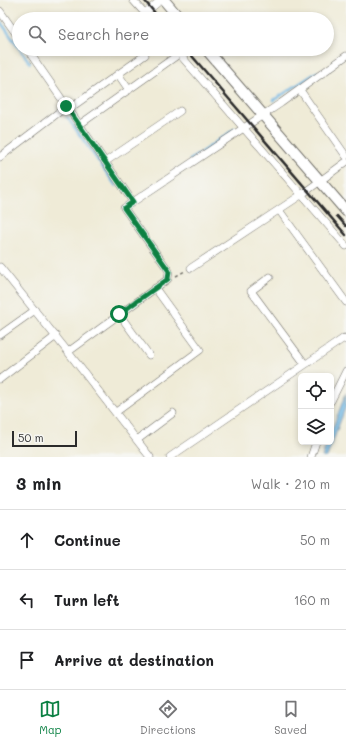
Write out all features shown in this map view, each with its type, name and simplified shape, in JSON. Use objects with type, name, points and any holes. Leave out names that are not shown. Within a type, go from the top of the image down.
[{"type":"street","points":[[133,0],[144,12]]},
{"type":"street","points":[[151,12],[162,0],[173,12]]},
{"type":"street","points":[[0,11],[12,28]]},
{"type":"street","points":[[31,56],[133,202]]},
{"type":"street","points":[[0,157],[68,108],[145,56]]},
{"type":"street","points":[[80,125],[129,90],[171,56]]},
{"type":"street","points":[[181,56],[346,246]]},
{"type":"street","points":[[212,56],[346,212]]},
{"type":"street","points":[[68,352],[168,279],[169,271],[124,208],[300,90],[346,56]]},
{"type":"street","points":[[118,74],[129,90]]},
{"type":"street","points":[[300,90],[346,156]]},
{"type":"street","points":[[105,162],[180,111]]},
{"type":"street","points":[[191,268],[301,195],[346,162]]},
{"type":"street","points":[[278,210],[346,302]]},
{"type":"street","points":[[0,267],[150,457]]},
{"type":"street","points":[[0,281],[7,276]]},
{"type":"street","points":[[270,277],[251,290],[305,364]]},
{"type":"street","points":[[116,412],[200,350],[155,288]]},
{"type":"street","points":[[0,335],[35,310]]},
{"type":"street","points":[[119,314],[149,355]]},
{"type":"street","points":[[0,379],[56,336]]},
{"type":"street","points":[[170,457],[345,338]]},
{"type":"street","points":[[334,395],[346,371]]},
{"type":"street","points":[[137,440],[173,413]]},
{"type":"street","points":[[310,457],[315,445]]},
{"type":"path","points":[[169,274],[178,276],[191,268]]},
{"type":"water","points":[[346,393],[346,406],[334,438],[334,424]]},
{"type":"water","points":[[326,445],[331,445],[327,457],[322,457]]},
{"type":"waterway","points":[[0,21],[12,38]]},
{"type":"waterway","points":[[25,56],[30,63]]},
{"type":"waterway","points":[[274,100],[317,72]]},
{"type":"waterway","points":[[67,117],[116,186]]},
{"type":"waterway","points":[[190,160],[235,129]]},
{"type":"railway","points":[[144,0],[154,12]]},
{"type":"railway","points":[[192,56],[346,235]]},
{"type":"railway","points":[[337,216],[346,226]]},
{"type":"route","points":[[66,106],[133,202],[124,208],[169,271],[168,279],[119,314]]}]
